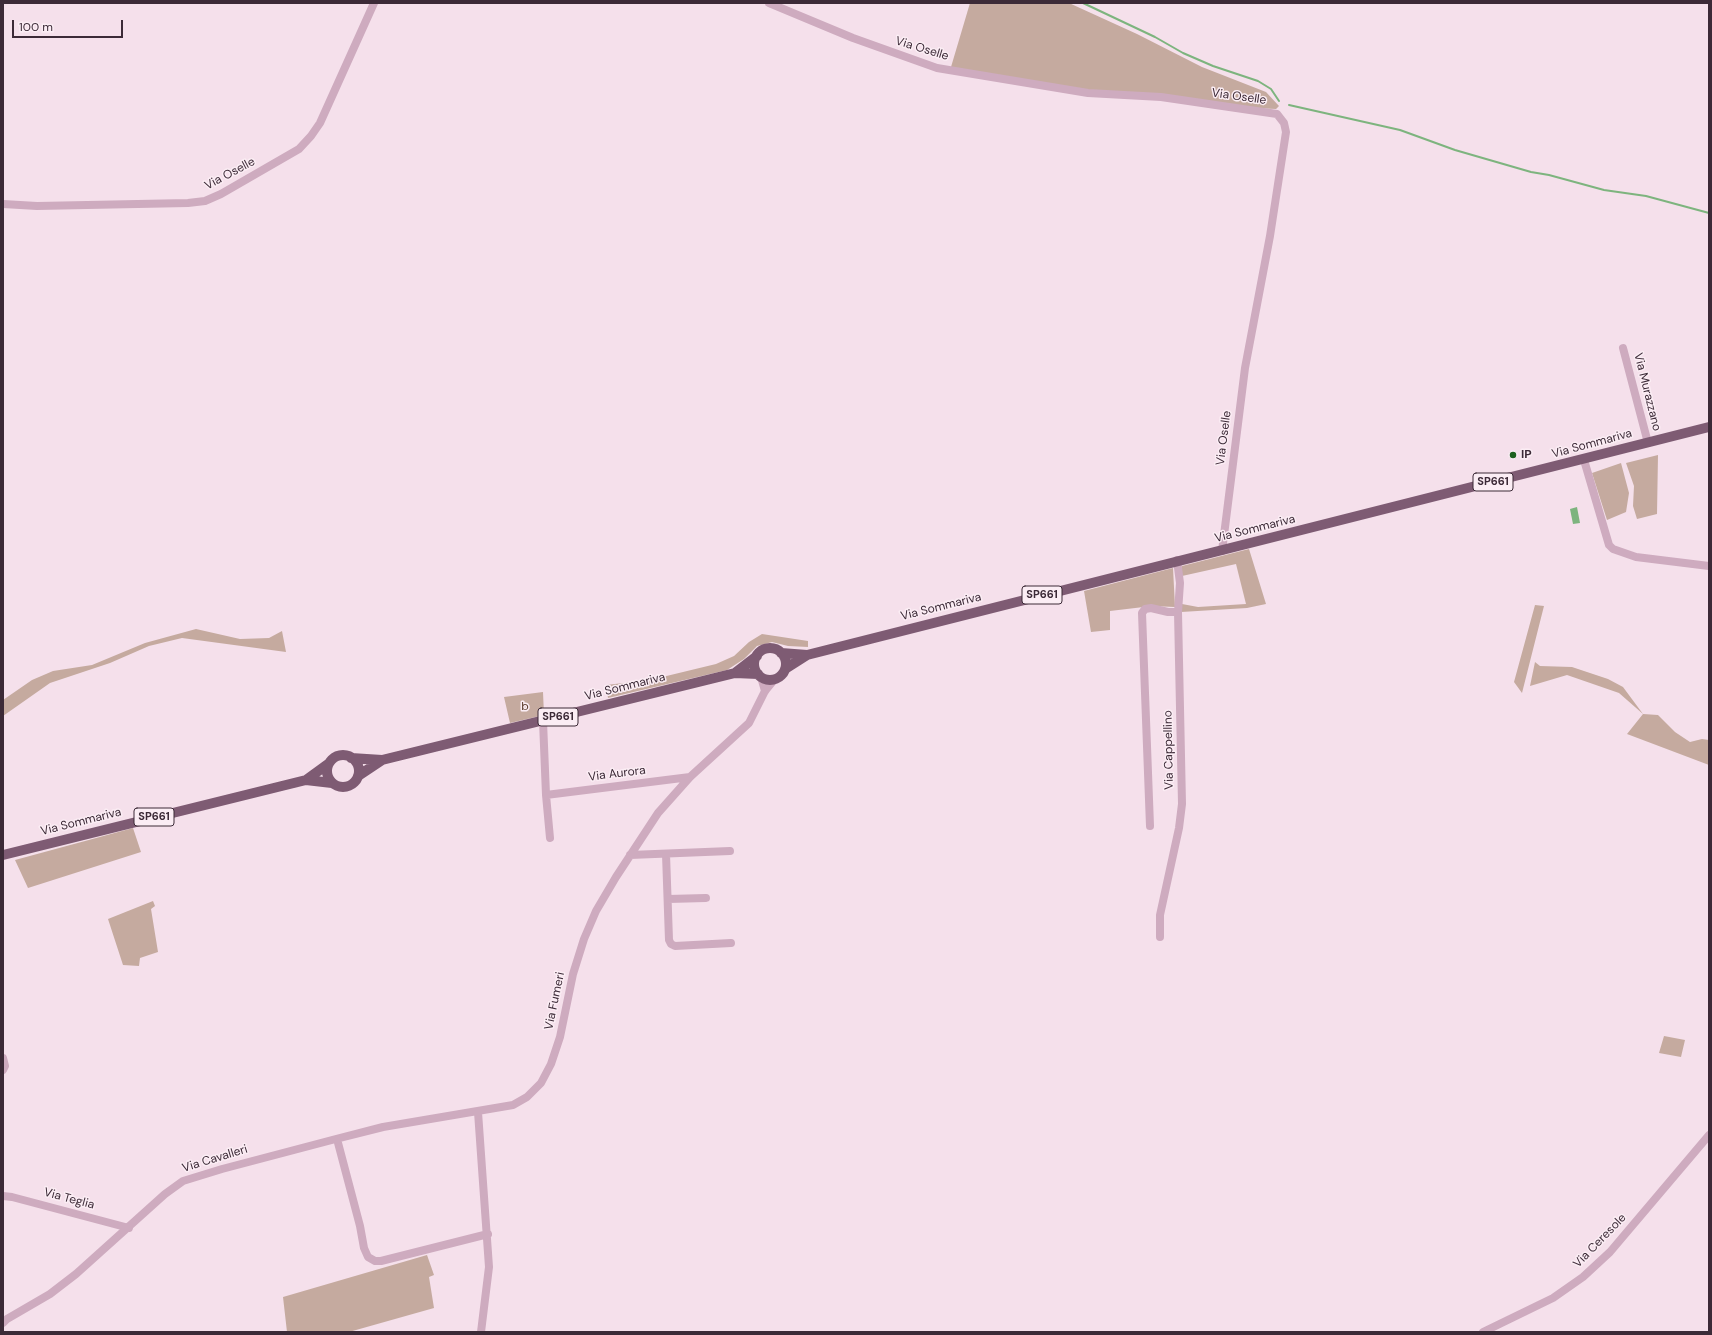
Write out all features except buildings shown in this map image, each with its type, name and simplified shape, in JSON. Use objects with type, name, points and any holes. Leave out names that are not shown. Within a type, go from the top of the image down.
[{"type":"main road","name":"Via Sommariva","points":[[785,669],[807,655],[1177,560],[1222,551],[1709,427]]},
{"type":"main road","points":[[769,648],[781,652],[785,658],[785,669],[779,677],[774,680],[769,680],[759,675],[754,666],[757,656],[764,649],[769,648]]},
{"type":"main road","name":"Via Sommariva","points":[[781,652],[807,655]]},
{"type":"main road","name":"Via Sommariva","points":[[351,758],[382,760],[543,721],[734,672],[757,656]]},
{"type":"main road","name":"Via Sommariva","points":[[734,672],[759,675]]},
{"type":"main road","points":[[341,756],[351,758],[357,766],[358,776],[355,781],[347,787],[342,787],[332,783],[327,774],[328,764],[336,757],[341,756]]},
{"type":"main road","name":"Via Sommariva","points":[[358,776],[382,760]]},
{"type":"main road","name":"Via Sommariva","points":[[306,780],[328,764]]},
{"type":"main road","name":"Via Sommariva","points":[[3,855],[306,780],[332,783]]},
{"type":"street","name":"Via Oselle","points":[[3,204],[37,206],[188,203],[205,201],[221,194],[299,149],[311,136],[320,123],[374,3]]},
{"type":"street","name":"Via Oselle","points":[[769,3],[854,38],[937,68],[1088,93],[1161,97],[1277,114],[1284,123],[1286,132],[1270,236],[1245,368],[1222,551]]},
{"type":"street","name":"Via Murazzano","points":[[1623,348],[1648,443]]},
{"type":"street","points":[[1584,460],[1609,545],[1613,549],[1636,557],[1709,566]]},
{"type":"street","name":"Via Cappellino","points":[[1160,937],[1160,915],[1179,828],[1182,804],[1178,612],[1180,583],[1177,560]]},
{"type":"street","points":[[1150,826],[1142,613],[1145,609],[1151,608],[1163,611],[1178,612]]},
{"type":"street","points":[[759,675],[765,691]]},
{"type":"street","name":"Via Fumeri","points":[[478,1112],[513,1105],[527,1097],[541,1083],[551,1064],[560,1037],[573,974],[584,939],[596,911],[658,813],[690,777],[749,723],[765,691],[774,680]]},
{"type":"street","points":[[543,721],[546,795],[550,838]]},
{"type":"street","name":"Via Aurora","points":[[546,795],[690,777]]},
{"type":"street","points":[[630,856],[730,851]]},
{"type":"street","points":[[666,854],[669,940],[671,944],[675,946],[731,943]]},
{"type":"street","points":[[668,899],[706,898]]},
{"type":"street","points":[[3,1058],[5,1066],[3,1070]]},
{"type":"street","points":[[478,1112],[488,1234],[488,1266],[481,1332]]},
{"type":"street","name":"Via Cavalleri","points":[[3,1323],[6,1319],[50,1294],[76,1274],[129,1228],[165,1194],[183,1181],[222,1169],[383,1127],[478,1112]]},
{"type":"street","name":"Via Ceresole","points":[[1483,1332],[1552,1298],[1583,1277],[1610,1252],[1709,1135]]},
{"type":"street","points":[[337,1139],[360,1226],[364,1248],[368,1258],[375,1261],[381,1261],[488,1234]]},
{"type":"street","name":"Via Teglia","points":[[3,1196],[20,1199],[129,1228]]},
{"type":"green space","points":[[970,3],[1069,3],[1137,34],[1202,67],[1266,92],[1279,106],[1276,109],[1254,108],[1088,90],[951,67]]},
{"type":"green space","points":[[1658,455],[1657,514],[1637,519],[1633,506],[1634,486],[1626,463]]},
{"type":"green space","points":[[1621,463],[1629,493],[1626,512],[1607,520],[1592,473]]},
{"type":"green space","points":[[1249,549],[1266,604],[1247,608],[1181,612],[1182,604],[1198,607],[1246,604],[1236,564],[1182,576],[1182,566]]},
{"type":"green space","points":[[1173,568],[1175,607],[1152,606],[1110,611],[1110,630],[1091,632],[1084,591]]},
{"type":"green space","points":[[1535,605],[1544,606],[1522,693],[1514,682]]},
{"type":"green space","points":[[196,629],[240,639],[269,638],[282,631],[286,652],[182,638],[149,646],[110,663],[50,683],[3,716],[3,700],[32,680],[53,671],[92,665],[145,643]]},
{"type":"green space","points":[[762,634],[808,641],[808,647],[788,646],[772,642],[757,646],[744,659],[727,670],[608,698],[606,685],[650,680],[716,664],[734,656],[749,642]]},
{"type":"green space","points":[[1535,662],[1540,666],[1572,667],[1608,679],[1623,687],[1643,714],[1619,693],[1567,675],[1530,686]]},
{"type":"green space","name":"b","points":[[543,692],[544,715],[510,723],[504,697]]},
{"type":"green space","points":[[1643,714],[1658,715],[1675,732],[1690,742],[1702,739],[1709,740],[1709,765],[1627,734]]},
{"type":"green space","points":[[133,828],[141,852],[28,888],[15,860]]},
{"type":"green space","points":[[153,901],[155,906],[151,909],[158,952],[140,958],[139,966],[123,965],[108,919]]},
{"type":"green space","points":[[1664,1036],[1685,1040],[1681,1057],[1659,1053]]},
{"type":"green space","points":[[427,1255],[434,1275],[429,1277],[434,1308],[349,1332],[287,1332],[283,1297]]},
{"type":"shaded area","points":[[1577,507],[1580,523],[1573,524],[1570,509]]},
{"type":"waterway","points":[[1083,3],[1155,37],[1183,53],[1213,66],[1258,81],[1271,89],[1279,101]]},
{"type":"waterway","points":[[1289,105],[1400,130],[1455,150],[1531,172],[1549,175],[1604,190],[1646,196],[1709,213]]},
{"type":"place","name":"IP","points":[[1513,455]]}]
